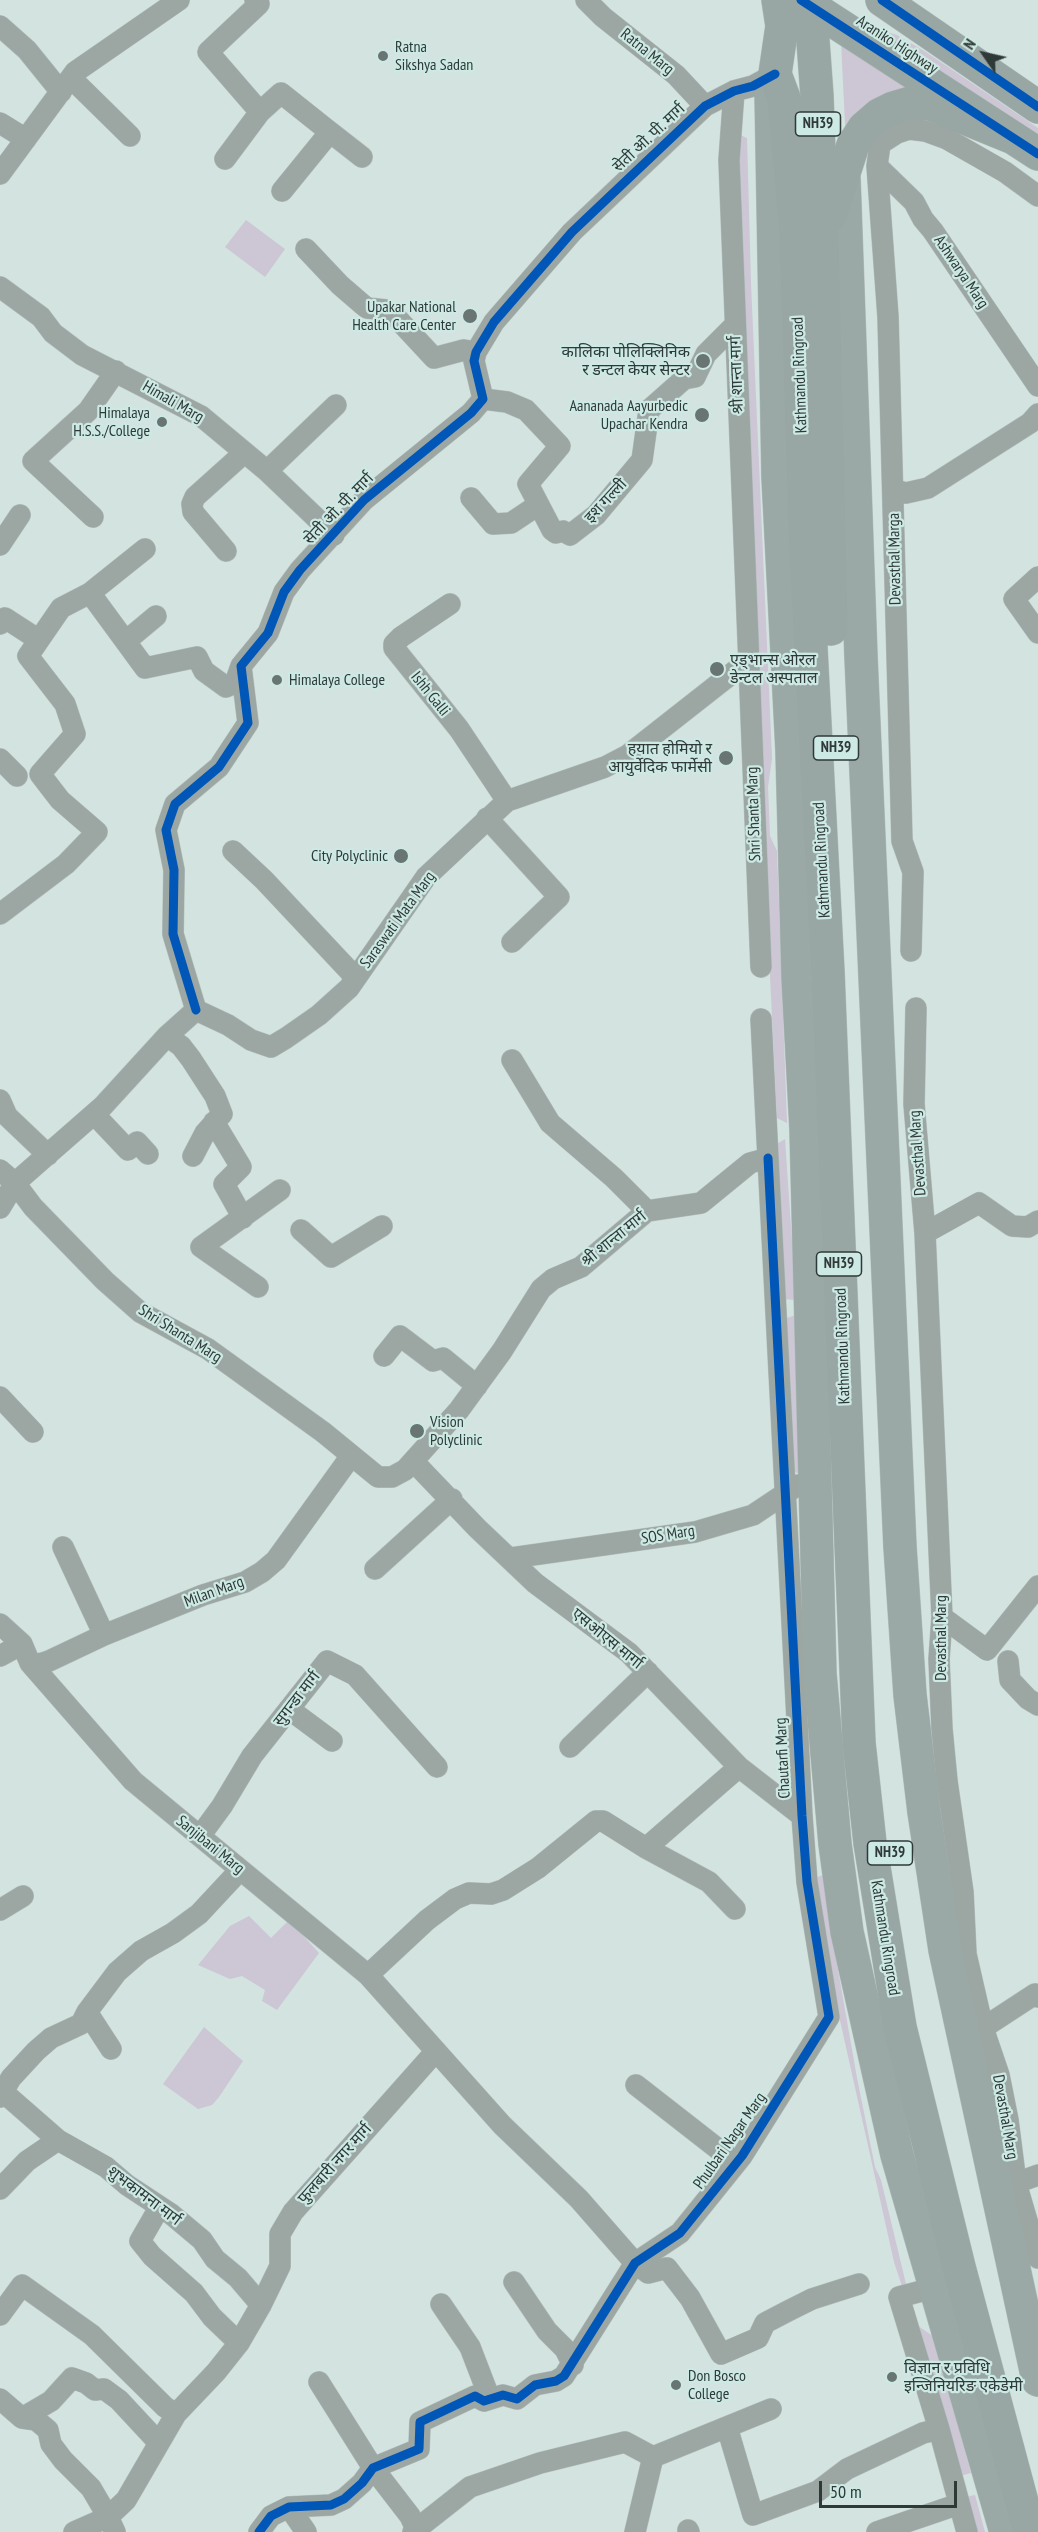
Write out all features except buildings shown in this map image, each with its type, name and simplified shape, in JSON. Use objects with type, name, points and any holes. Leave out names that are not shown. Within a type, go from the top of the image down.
[{"type":"highway","name":"Kathmandu Ringroad","points":[[778,0],[782,26],[775,74],[784,98],[796,230],[806,553],[829,984],[859,1743],[870,1843],[900,2027],[959,2267],[1030,2532]]},
{"type":"highway","name":"Araniko Highway","points":[[882,0],[1038,107]]},
{"type":"highway","name":"Kathmandu Ringroad","points":[[808,2],[822,241],[831,662],[869,1565],[885,1818],[908,1964],[938,2108],[1038,2480]]},
{"type":"highway","points":[[775,74],[808,2],[867,9],[918,23]]},
{"type":"highway","name":"Araniko Highway","points":[[808,2],[1025,146]]},
{"type":"highway","points":[[848,306],[836,268],[822,241],[853,145],[864,128],[879,115],[910,103],[930,104],[1025,146]]},
{"type":"main road","points":[[775,74],[770,99],[778,477],[792,751],[816,1482],[820,1674],[835,1844],[847,1932],[897,2155],[1006,2532]]},
{"type":"main road","points":[[844,172],[900,1547],[910,1695],[924,1812],[947,1960],[1038,2380]]},
{"type":"street","points":[[0,174],[75,72],[147,9],[179,0]]},
{"type":"street","points":[[255,0],[259,4],[208,52],[260,112]]},
{"type":"street","name":"Ratna Marg","points":[[586,0],[603,17],[676,75],[705,106]]},
{"type":"street","points":[[0,26],[66,85],[130,136]]},
{"type":"street","name":"सेती ओ. पी. मार्ग","points":[[476,352],[494,322],[572,232],[705,106],[734,90],[753,86],[775,74]]},
{"type":"street","name":"श्री शान्ता मार्ग","points":[[734,90],[729,160],[749,660]]},
{"type":"street","points":[[225,159],[260,112],[281,93],[362,158]]},
{"type":"street","points":[[0,123],[26,139]]},
{"type":"street","points":[[844,172],[877,166],[880,144],[886,139],[909,129],[926,131],[947,139],[1005,172],[1038,196]]},
{"type":"street","points":[[282,191],[330,132]]},
{"type":"street","name":"Ashwarya Marg","points":[[877,166],[914,202],[923,219],[1038,386]]},
{"type":"street","name":"Devasthal Marga","points":[[877,166],[888,317],[902,841],[913,872],[911,951]]},
{"type":"street","points":[[306,249],[340,285],[367,308],[386,310],[394,315],[434,358],[464,350],[476,352],[474,361],[483,399]]},
{"type":"street","name":"Himali Marg","points":[[0,287],[41,317],[53,333],[82,355],[201,416],[267,471],[334,535]]},
{"type":"street","name":"इश गल्ली","points":[[483,399],[507,402],[526,410],[560,446],[528,484],[552,530],[555,533],[563,531],[570,535],[596,514],[642,460],[649,410],[684,379],[695,377],[706,354],[735,325]]},
{"type":"street","points":[[93,517],[33,461],[88,411],[116,371]]},
{"type":"street","name":"सेती ओ. पी. मार्ग","points":[[126,641],[145,668],[197,657],[204,671],[226,687],[235,683],[241,666],[268,633],[285,592],[300,570],[364,500],[471,413],[483,399]]},
{"type":"street","points":[[267,471],[336,405]]},
{"type":"street","points":[[894,490],[906,493],[928,488],[1030,423],[1038,414]]},
{"type":"street","points":[[226,551],[193,512],[192,504],[195,496],[244,453]]},
{"type":"street","points":[[471,498],[493,524],[512,523],[538,505]]},
{"type":"street","points":[[0,545],[20,515]]},
{"type":"street","points":[[0,914],[66,864],[97,832],[60,800],[40,774],[75,734],[65,704],[28,656],[61,608],[90,593],[145,549]]},
{"type":"street","points":[[1038,577],[1014,599],[1038,633]]},
{"type":"street","points":[[90,593],[126,641],[156,616]]},
{"type":"street","name":"Ishh Galli","points":[[450,603],[401,637],[394,644],[394,648],[459,729],[507,801]]},
{"type":"street","points":[[0,624],[5,618],[39,640]]},
{"type":"street","name":"Saraswati Mata Marg","points":[[196,1010],[228,1025],[251,1040],[271,1047],[319,1016],[349,988],[426,877],[507,801],[604,767],[628,755],[749,660]]},
{"type":"street","name":"Shri Shanta Marg","points":[[749,660],[761,967]]},
{"type":"street","points":[[0,1208],[8,1176],[48,1155],[93,1114],[166,1036],[196,1010],[173,934],[174,870],[166,830],[175,804],[219,767],[248,723],[241,666]]},
{"type":"street","points":[[0,759],[17,776]]},
{"type":"street","points":[[487,818],[559,897],[512,942]]},
{"type":"street","points":[[233,851],[264,880],[356,978]]},
{"type":"street","name":"Devasthal Marg","points":[[916,1008],[914,1104],[925,1233],[942,1617],[939,1659],[947,1782],[963,1892],[966,1954],[982,2028],[999,2075],[1008,2120],[1016,2183],[1038,2258]]},
{"type":"street","name":"Chautarfi Marg","points":[[761,1019],[759,1161],[777,1310],[783,1495],[802,1816],[807,1882],[829,2017]]},
{"type":"street","points":[[166,1036],[181,1046],[215,1096],[222,1114],[205,1132],[193,1156]]},
{"type":"street","points":[[512,1059],[550,1123],[614,1178],[647,1211]]},
{"type":"street","points":[[0,1100],[7,1116],[48,1155]]},
{"type":"street","points":[[93,1114],[128,1150],[137,1142],[148,1154]]},
{"type":"street","points":[[214,1122],[241,1167],[224,1184],[243,1218]]},
{"type":"street","name":"श्री शान्ता मार्ग","points":[[414,1462],[477,1386],[541,1289],[553,1279],[581,1267],[647,1211],[701,1203],[759,1161]]},
{"type":"street","name":"Shri Shanta Marg","points":[[8,1176],[33,1207],[105,1281],[141,1312],[208,1350],[323,1432],[378,1477],[392,1477],[414,1462]]},
{"type":"street","points":[[258,1287],[201,1247],[280,1190]]},
{"type":"street","points":[[925,1233],[979,1203],[1012,1226],[1028,1227],[1038,1221]]},
{"type":"street","points":[[301,1230],[331,1257],[381,1226]]},
{"type":"street","points":[[384,1356],[400,1336],[434,1361],[442,1358],[477,1386]]},
{"type":"street","points":[[0,1397],[33,1432]]},
{"type":"street","name":"Milan Marg","points":[[0,1656],[26,1653],[40,1664],[202,1595],[245,1582],[276,1560],[351,1456]]},
{"type":"street","name":"एसओएस मार्गा","points":[[414,1462],[452,1499],[477,1528],[535,1583],[629,1653],[739,1767],[802,1816]]},
{"type":"street","name":"SOS Marg","points":[[510,1558],[695,1532],[753,1515],[798,1485],[816,1482]]},
{"type":"street","points":[[375,1569],[452,1499]]},
{"type":"street","points":[[63,1547],[104,1635]]},
{"type":"street","points":[[942,1617],[987,1650],[1037,1589]]},
{"type":"street","name":"Sanjibani Marg","points":[[0,1624],[133,1781],[368,1975],[436,2051]]},
{"type":"street","name":"सुगन्डा मार्ग","points":[[200,1836],[222,1806],[252,1756],[327,1661],[355,1675],[437,1767]]},
{"type":"street","points":[[1008,1661],[1010,1680],[1028,1699],[1038,1705]]},
{"type":"street","points":[[570,1747],[648,1672]]},
{"type":"street","points":[[289,1709],[332,1741]]},
{"type":"street","points":[[646,1848],[739,1767]]},
{"type":"street","points":[[368,1975],[427,1920],[454,1899],[469,1893],[491,1894],[503,1890],[538,1868],[596,1821],[603,1821],[646,1848],[710,1882],[735,1909]]},
{"type":"street","points":[[5,2097],[11,2078],[51,2038],[81,2024],[87,2012],[117,1972],[141,1951],[173,1933],[199,1914],[240,1870]]},
{"type":"street","points":[[0,1911],[23,1896]]},
{"type":"street","points":[[982,2028],[1035,1994],[1038,1997]]},
{"type":"street","points":[[87,2012],[111,2049]]},
{"type":"street","name":"Phulbari Nagar Marg","points":[[635,2263],[681,2233],[736,2163],[829,2017]]},
{"type":"street","points":[[436,2051],[502,2125],[579,2199],[635,2263],[648,2273],[667,2268],[690,2298],[721,2354],[758,2338],[765,2323],[796,2307],[812,2299],[859,2284]]},
{"type":"street","name":"फुलबारी नगर मार्ग","points":[[112,2524],[176,2414],[216,2372],[239,2343],[261,2306],[280,2266],[280,2234],[293,2212],[436,2051]]},
{"type":"street","points":[[636,2085],[736,2163]]},
{"type":"street","name":"शुभकामना मार्ग","points":[[5,2097],[57,2140],[106,2167],[159,2208],[171,2214],[202,2240],[215,2259],[238,2278],[261,2306]]},
{"type":"street","points":[[0,2189],[27,2161],[57,2140]]},
{"type":"street","points":[[1016,2183],[1038,2175]]},
{"type":"street","points":[[159,2208],[140,2241],[152,2256],[194,2293],[212,2317],[239,2343]]},
{"type":"street","points":[[259,2532],[271,2516],[290,2507],[331,2505],[344,2499],[362,2483],[373,2468],[419,2449],[420,2422],[475,2396],[484,2401],[502,2395],[517,2399],[535,2385],[564,2376],[635,2263]]},
{"type":"street","points":[[514,2282],[547,2331],[565,2349],[573,2365]]},
{"type":"street","points":[[0,2315],[22,2285],[92,2336],[160,2403],[176,2414]]},
{"type":"street","points":[[937,2287],[899,2297],[967,2532]]},
{"type":"street","points":[[441,2304],[470,2347],[490,2399]]},
{"type":"street","points":[[22,2418],[51,2401],[72,2378],[86,2383],[95,2390],[104,2389],[119,2400],[159,2443]]},
{"type":"street","points":[[319,2382],[373,2468],[410,2516],[414,2530],[470,2487],[540,2463],[626,2442],[653,2457]]},
{"type":"street","points":[[0,2399],[22,2418],[36,2420],[48,2430],[51,2444],[63,2460],[91,2488],[112,2524],[74,2532]]},
{"type":"street","points":[[653,2457],[771,2409]]},
{"type":"street","points":[[727,2427],[753,2515],[818,2491],[847,2469],[923,2433],[939,2429]]},
{"type":"street","points":[[635,2532],[653,2457]]},
{"type":"street","points":[[877,2532],[958,2504]]},
{"type":"street","points":[[290,2507],[306,2532]]},
{"type":"shaded area","points":[[874,28],[897,35],[926,52],[1038,128],[1038,141]]},
{"type":"shaded area","points":[[841,42],[920,97],[846,144]]},
{"type":"shaded area","points":[[740,135],[747,138],[751,284],[772,758],[768,787],[770,836],[777,851],[787,1123],[777,1118],[763,834],[738,196]]},
{"type":"shaded area","points":[[246,220],[285,249],[265,277],[225,247]]},
{"type":"shaded area","points":[[785,1139],[796,1300],[783,1299],[775,1145]]},
{"type":"shaded area","points":[[796,1315],[801,1474],[788,1470],[784,1319]]},
{"type":"shaded area","points":[[825,1874],[837,1964],[857,2078],[875,2167],[881,2180],[906,2284],[903,2289],[894,2262],[833,1989],[817,1881],[818,1877]]},
{"type":"shaded area","points":[[249,1916],[271,1938],[289,1920],[319,1953],[277,2010],[262,2001],[265,1990],[242,1976],[230,1979],[198,1965],[230,1926]]},
{"type":"shaded area","points":[[204,2027],[243,2061],[212,2105],[198,2109],[163,2084]]},
{"type":"shaded area","points":[[917,2325],[934,2337],[971,2473],[960,2476]]},
{"type":"shaded area","points":[[975,2495],[985,2532],[974,2532],[965,2497]]},
{"type":"cycle path","points":[[801,0],[1038,154]]},
{"type":"cycle path","points":[[882,0],[1038,107]]},
{"type":"cycle path","points":[[196,1010],[173,934],[174,870],[166,830],[175,804],[219,767],[248,723],[241,666],[268,633],[284,592],[300,570],[364,500],[471,413],[483,399],[474,361],[476,352],[494,322],[572,232],[705,106],[775,74]]},
{"type":"cycle path","points":[[259,2532],[271,2516],[289,2507],[331,2505],[344,2499],[362,2483],[373,2468],[419,2449],[420,2422],[475,2396],[484,2401],[503,2395],[517,2399],[535,2385],[556,2381],[564,2376],[635,2263],[680,2233],[742,2156],[829,2017],[807,1882],[802,1816],[768,1158]]},
{"type":"place","name":"Ratna Sikshya Sadan","points":[[383,56]]},
{"type":"place","name":"Upakar National Health Care Center","points":[[470,316]]},
{"type":"place","name":"कालिका पोलिक्लिनिक र डन्टल केयर सेन्टर","points":[[703,361]]},
{"type":"place","name":"Aananada Aayurbedic Upachar Kendra","points":[[702,415]]},
{"type":"place","name":"Himalaya H.S.S./College","points":[[162,422]]},
{"type":"place","name":"एड्भान्स ओरल डेन्टल अस्पताल","points":[[717,669]]},
{"type":"place","name":"Himalaya College","points":[[277,680]]},
{"type":"place","name":"हयात होमियो र आयुर्वेदिक फार्मेसी","points":[[726,758]]},
{"type":"place","name":"City Polyclinic","points":[[401,856]]},
{"type":"place","name":"Vision Polyclinic","points":[[417,1431]]},
{"type":"place","name":"विज्ञान र प्रविधि इन्जिनियरिङ एकेडेमी","points":[[892,2377]]},
{"type":"place","name":"Don Bosco College","points":[[676,2385]]}]
